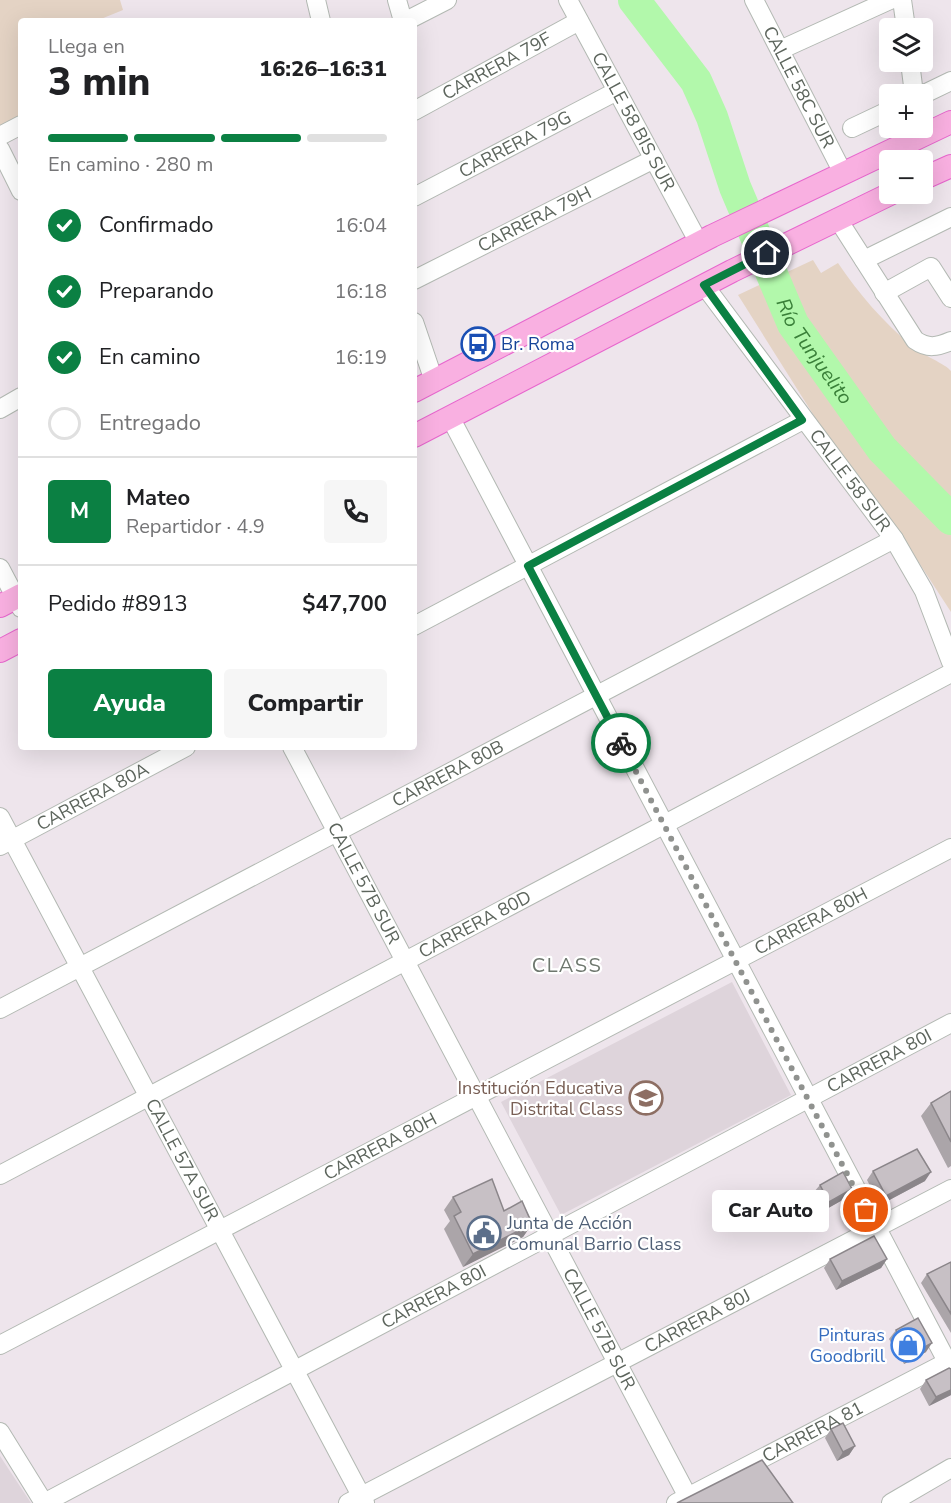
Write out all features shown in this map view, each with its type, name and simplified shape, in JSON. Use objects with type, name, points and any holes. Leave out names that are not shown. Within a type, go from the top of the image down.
[{"type":"main road","points":[[933,127],[951,122]]},
{"type":"main road","points":[[424,386],[706,239],[843,173],[907,138]]},
{"type":"main road","points":[[933,174],[951,166]]},
{"type":"main road","points":[[417,434],[704,285],[879,199]]},
{"type":"main road","points":[[0,651],[18,642]]},
{"type":"street","points":[[316,0],[320,18]]},
{"type":"street","points":[[398,0],[403,18]]},
{"type":"street","points":[[410,18],[447,0]]},
{"type":"street","name":"CALLE 58 BIS SUR","points":[[568,0],[654,159],[706,239]]},
{"type":"street","name":"CALLE 58C SUR","points":[[754,0],[843,173]]},
{"type":"street","points":[[780,50],[890,0]]},
{"type":"street","points":[[902,0],[905,18]]},
{"type":"street","name":"CARRERA 79F","points":[[417,109],[579,21]]},
{"type":"street","points":[[933,90],[951,81]]},
{"type":"street","name":"CARRERA 79G","points":[[417,195],[617,91]]},
{"type":"street","points":[[852,128],[879,115]]},
{"type":"street","points":[[0,136],[18,127]]},
{"type":"street","points":[[0,149],[18,184]]},
{"type":"street","name":"CARRERA 79H","points":[[417,278],[654,159]]},
{"type":"street","points":[[864,260],[951,217]]},
{"type":"street","points":[[837,218],[915,340],[929,347],[951,341]]},
{"type":"street","points":[[884,293],[931,267],[951,298]]},
{"type":"street","name":"CALLE 58 SUR","points":[[704,285],[802,420],[842,467],[894,539],[924,591],[951,662]]},
{"type":"street","points":[[417,341],[424,386]]},
{"type":"street","points":[[0,409],[18,400]]},
{"type":"street","points":[[450,417],[807,1099],[949,1364]]},
{"type":"street","points":[[417,624],[802,420]]},
{"type":"street","name":"CARRERA 80B","points":[[0,1009],[894,539]]},
{"type":"street","points":[[0,568],[14,602]]},
{"type":"street","name":"CARRERA 80D","points":[[0,1175],[951,673]]},
{"type":"street","name":"CARRERA 80A","points":[[6,843],[180,750]]},
{"type":"street","name":"CALLE 57B SUR","points":[[294,750],[617,1363],[682,1500]]},
{"type":"street","name":"CALLE 57A SUR","points":[[0,817],[6,843],[80,967],[294,1370],[358,1501]]},
{"type":"street","name":"CARRERA 80H","points":[[0,1345],[951,848]]},
{"type":"street","name":"CARRERA 80I","points":[[44,1503],[951,1023]]},
{"type":"street","name":"CARRERA 80J","points":[[358,1501],[951,1189]]},
{"type":"street","name":"CARRERA 81","points":[[682,1500],[758,1468],[949,1364]]},
{"type":"street","points":[[0,1432],[44,1503]]},
{"type":"street","points":[[891,1503],[951,1468]]},
{"type":"shaded area","points":[[0,0],[120,0],[123,10],[103,18],[18,18],[18,117],[0,126]]},
{"type":"shaded area","points":[[813,260],[821,273],[838,263],[863,297],[891,327],[916,349],[951,371],[951,612],[899,532],[845,465],[738,295]]},
{"type":"shaded area","name":"Institución Educativa Distrital Class","points":[[732,982],[791,1095],[561,1215],[501,1102]]},
{"type":"shaded area","points":[[0,1456],[31,1503],[0,1503]]},
{"type":"building","points":[[951,1091],[951,1142],[931,1103]]},
{"type":"building","points":[[917,1149],[931,1172],[886,1196],[873,1171]]},
{"type":"building","points":[[843,1172],[852,1189],[829,1202],[820,1185]]},
{"type":"building","name":"Junta de Acción Comunal Barrio Class","points":[[492,1179],[504,1211],[522,1201],[532,1224],[473,1254],[454,1216],[461,1212],[453,1197]]},
{"type":"building","points":[[874,1236],[887,1259],[842,1281],[830,1259]]},
{"type":"building","points":[[951,1262],[951,1314],[927,1274]]},
{"type":"building","points":[[918,1318],[932,1343],[910,1355],[896,1330]]},
{"type":"building","points":[[951,1369],[951,1390],[936,1397],[926,1380]]},
{"type":"building","points":[[843,1423],[855,1446],[843,1452],[831,1429]]},
{"type":"building","points":[[762,1460],[793,1503],[677,1503]]},
{"type":"waterway","name":"Río Tunjuelito","points":[[634,0],[696,81],[712,117],[735,187],[793,324],[882,449],[951,519]]},
{"type":"way so far","points":[[621,743],[866,1210]]},
{"type":"place","name":"Br. Roma","points":[[478,344]]},
{"type":"place","name":"Institución Educativa Distrital Class","points":[[646,1098]]},
{"type":"place","name":"Car Auto","points":[[866,1210]]},
{"type":"place","name":"Junta de Acción Comunal Barrio Class","points":[[484,1233]]},
{"type":"place","name":"Pinturas Goodbrill","points":[[908,1345]]},
{"type":"district","name":"CLASS","points":[[567,965]]},
{"type":"route","points":[[621,743],[528,566],[802,420],[704,285],[767,253]]}]
